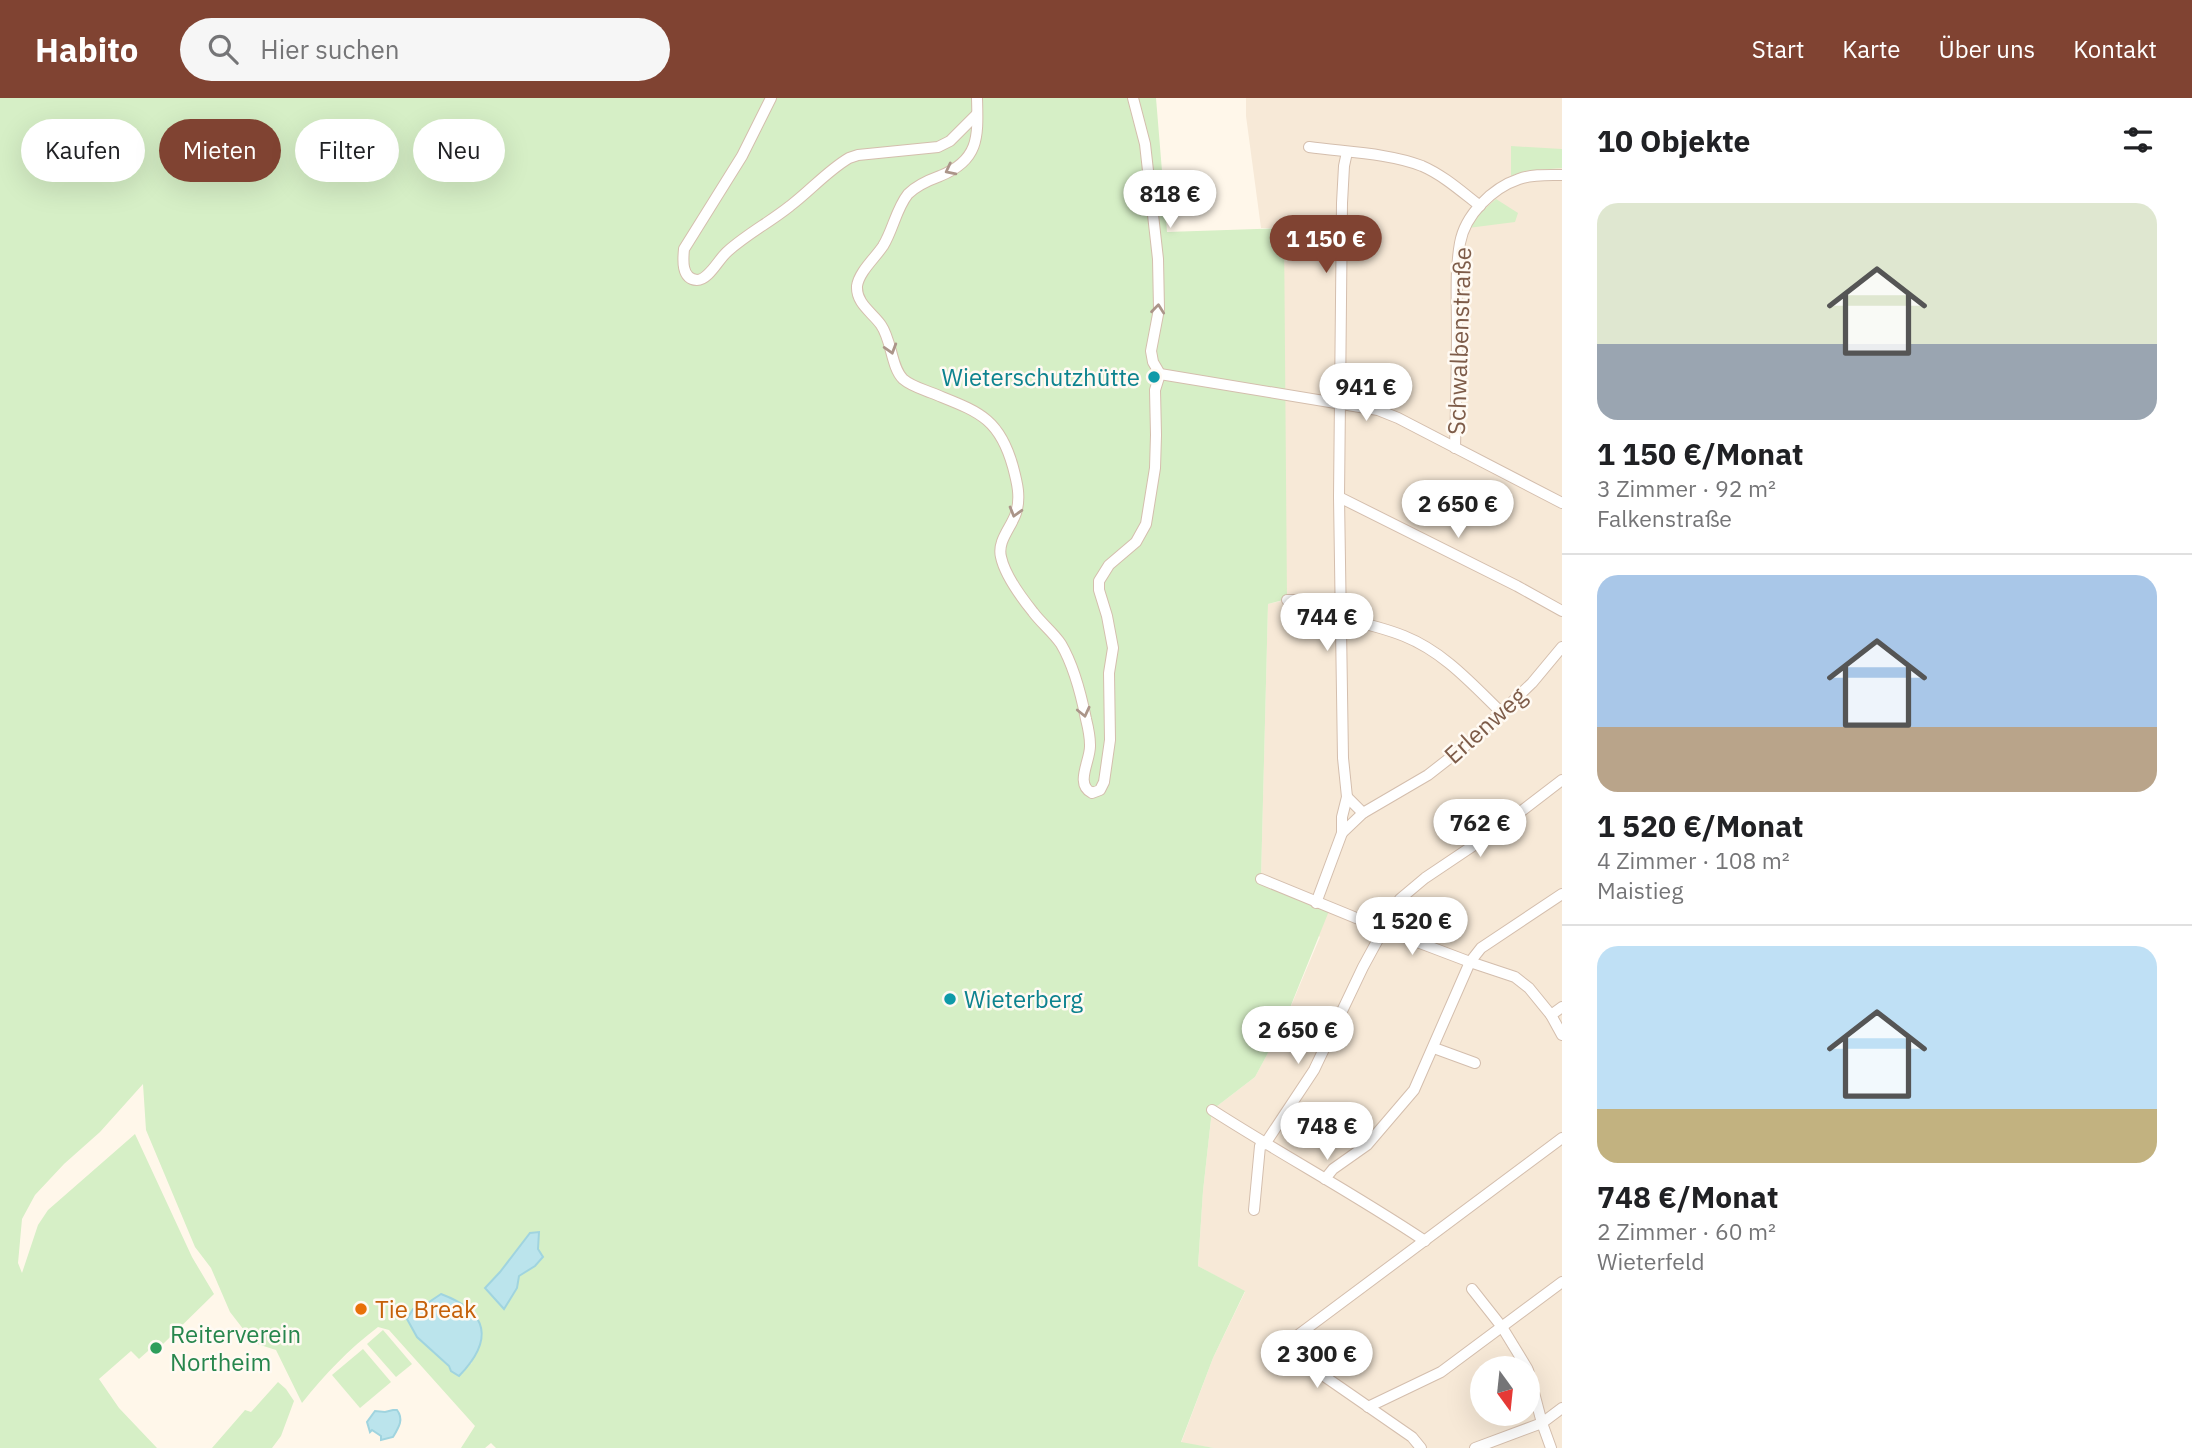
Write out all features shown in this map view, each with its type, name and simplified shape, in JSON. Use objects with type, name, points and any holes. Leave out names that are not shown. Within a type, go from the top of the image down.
[{"type":"street","points":[[771,98],[742,156],[684,249],[684,267],[691,278],[706,276],[729,250],[790,206],[849,158],[938,147],[950,141],[977,114]]},
{"type":"street","points":[[977,98],[976,138],[969,157],[955,169],[921,184],[909,193],[888,237],[859,279],[858,292],[862,303],[884,329],[902,378],[979,414],[995,426],[1003,439],[1014,473],[1018,501],[1013,521],[1001,545],[1001,557],[1005,569],[1032,612],[1061,644],[1072,669],[1089,733],[1090,751],[1083,779],[1086,790],[1092,793],[1100,790],[1104,782],[1111,740],[1109,673],[1113,648],[1099,590],[1100,581],[1102,573],[1109,565],[1136,542],[1146,524],[1155,468],[1155,390],[1160,374],[1153,362],[1151,351],[1159,309],[1158,259],[1145,144],[1133,98]]},
{"type":"street","points":[[1309,147],[1406,161],[1432,171],[1480,206]]},
{"type":"street","points":[[1316,902],[1342,833],[1342,817],[1347,797],[1343,758],[1339,403],[1343,166],[1347,152]]},
{"type":"street","name":"Schwalbenstraße","points":[[1455,448],[1459,251],[1465,227],[1480,206],[1497,191],[1519,179],[1535,175],[1562,175]]},
{"type":"street","points":[[1160,374],[1385,412],[1562,503]]},
{"type":"street","points":[[1339,497],[1562,611]]},
{"type":"street","points":[[1287,600],[1340,600]]},
{"type":"street","points":[[1342,618],[1385,629],[1426,648],[1462,674],[1502,713]]},
{"type":"street","name":"Erlenweg","points":[[1342,833],[1363,813],[1429,775],[1502,713],[1562,647]]},
{"type":"street","points":[[1254,1210],[1260,1146],[1265,1144],[1314,1070],[1400,899],[1425,878],[1498,829],[1562,780]]},
{"type":"street","points":[[1347,797],[1363,813]]},
{"type":"street","points":[[1261,880],[1470,962],[1515,976],[1529,988],[1562,1035]]},
{"type":"street","points":[[1325,1179],[1367,1144],[1415,1090],[1470,962],[1481,948],[1562,894]]},
{"type":"street","points":[[1550,1015],[1562,1007]]},
{"type":"street","points":[[1434,1048],[1475,1063]]},
{"type":"street","points":[[1212,1110],[1374,1207],[1424,1241]]},
{"type":"street","points":[[1421,1448],[1412,1437],[1282,1348],[1562,1138]]},
{"type":"street","points":[[1368,1408],[1441,1372],[1562,1282]]},
{"type":"street","points":[[1472,1289],[1502,1327],[1519,1356]]},
{"type":"street","points":[[1475,1448],[1542,1423],[1562,1408]]},
{"type":"street","points":[[1540,1416],[1551,1448]]},
{"type":"shaded area","points":[[1246,98],[1562,98],[1562,1448],[1214,1448],[1181,1443],[1213,1358],[1245,1292],[1198,1266],[1212,1110],[1255,1077],[1283,1025],[1320,937],[1261,879],[1268,604],[1286,600],[1283,228],[1261,228]]},
{"type":"green space","points":[[0,98],[1156,98],[1167,232],[1284,228],[1287,599],[1268,604],[1261,879],[1329,911],[1283,1025],[1255,1077],[1212,1110],[1198,1266],[1245,1291],[1213,1358],[1181,1442],[1214,1448],[496,1448],[491,1443],[485,1448],[461,1448],[475,1426],[389,1330],[378,1327],[338,1362],[302,1403],[276,1350],[254,1343],[230,1312],[211,1268],[195,1247],[146,1130],[143,1084],[100,1132],[35,1195],[22,1219],[18,1263],[22,1273],[38,1225],[48,1210],[135,1134],[192,1257],[214,1294],[163,1344],[157,1343],[139,1359],[131,1351],[99,1379],[119,1408],[157,1448],[0,1448]],"holes":[[[441,1294],[475,1353],[471,1364],[449,1366],[435,1353],[426,1340],[413,1309]]]},
{"type":"green space","points":[[1511,146],[1562,149],[1562,168],[1525,171],[1511,176]]},
{"type":"green space","points":[[1496,199],[1518,213],[1515,222],[1468,228],[1480,213]]},
{"type":"green space","points":[[383,1330],[412,1364],[396,1377],[367,1344]]},
{"type":"green space","points":[[363,1349],[391,1382],[360,1408],[332,1375]]},
{"type":"green space","points":[[278,1382],[294,1401],[281,1436],[272,1448],[212,1448],[245,1410],[251,1412]]},
{"type":"water","points":[[539,1232],[538,1249],[543,1257],[519,1276],[517,1288],[504,1309],[485,1288],[530,1233]]},
{"type":"water","points":[[441,1294],[469,1309],[481,1328],[478,1351],[459,1376],[417,1337],[407,1319],[413,1309]]},
{"type":"water","points":[[393,1410],[399,1413],[399,1426],[393,1437],[381,1440],[381,1436],[372,1430],[370,1432],[367,1422],[375,1411]]},
{"type":"place","name":"Wieterschutzhütte","points":[[1154,377]]},
{"type":"place","name":"Wieterberg","points":[[950,999]]},
{"type":"place","name":"Tie Break","points":[[361,1309]]},
{"type":"place","name":"Reiterverein Northeim","points":[[156,1348]]}]
